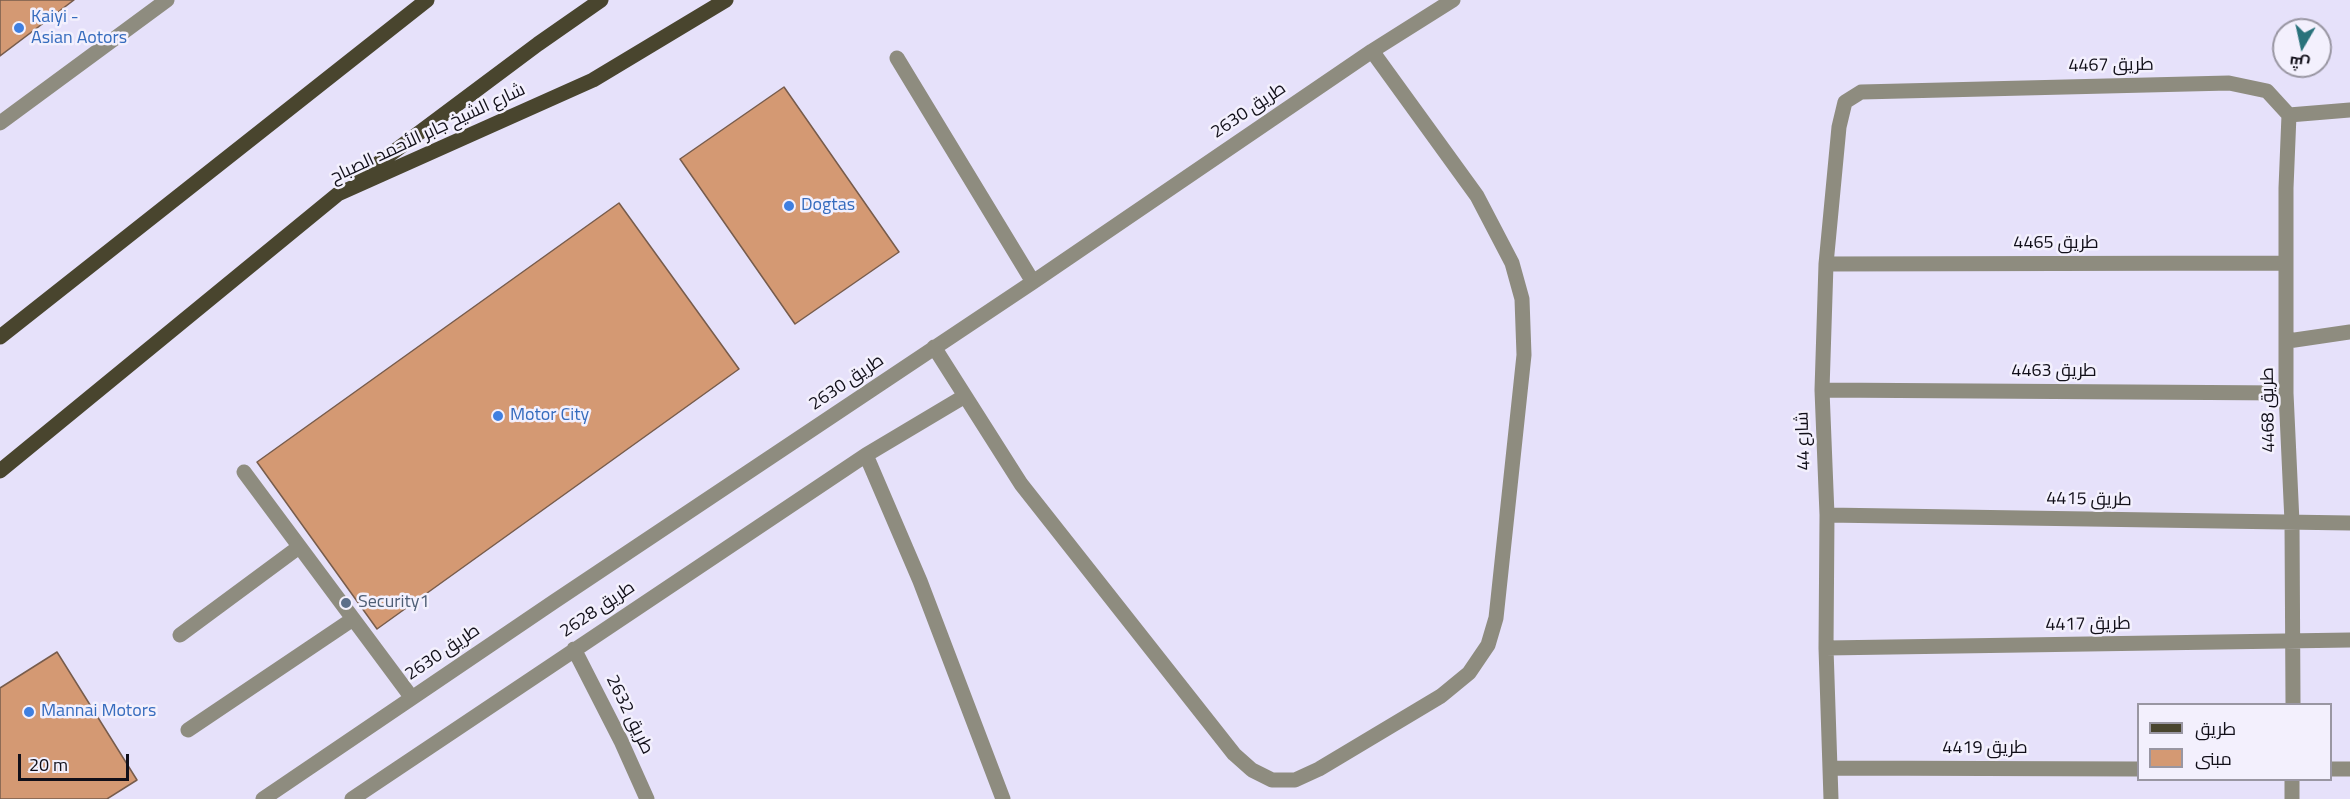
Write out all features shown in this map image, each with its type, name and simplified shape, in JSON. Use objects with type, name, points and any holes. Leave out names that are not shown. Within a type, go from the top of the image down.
[{"type":"main road","points":[[0,337],[427,0]]},
{"type":"main road","points":[[395,25],[435,0]]},
{"type":"main road","points":[[338,194],[538,44],[601,0]]},
{"type":"main road","name":"شارع الشيخ جابر الأحمد الصباح","points":[[0,471],[338,194],[593,80],[726,0]]},
{"type":"street","points":[[0,123],[167,0]]},
{"type":"street","name":"طريق 2630","points":[[263,799],[1033,282],[1372,51],[1453,0]]},
{"type":"street","points":[[934,348],[1021,484],[1234,754],[1252,770],[1272,780],[1294,780],[1319,769],[1441,696],[1469,673],[1488,645],[1496,618],[1524,355],[1522,299],[1512,263],[1477,195],[1372,51]]},
{"type":"street","points":[[897,58],[1033,282]]},
{"type":"street","name":"طريق 4467","points":[[1861,92],[2229,83],[2266,91],[2289,115]]},
{"type":"street","name":"شارع 44","points":[[1831,799],[1826,648],[1827,515],[1822,390],[1826,264],[1839,127],[1845,102],[1861,92]]},
{"type":"street","points":[[2289,115],[2350,110]]},
{"type":"street","name":"طريق 4468","points":[[2289,115],[2286,188],[2288,341],[2286,393],[2292,522],[2293,703]]},
{"type":"street","name":"طريق 4465","points":[[1826,264],[2286,263]]},
{"type":"street","points":[[2288,341],[2350,332]]},
{"type":"street","name":"طريق 4463","points":[[1822,390],[2286,393]]},
{"type":"street","name":"طريق 2628","points":[[352,799],[867,455],[965,396]]},
{"type":"street","points":[[867,455],[920,581],[1003,799]]},
{"type":"street","points":[[244,472],[412,698]]},
{"type":"street","name":"طريق 4415","points":[[1827,515],[2350,523]]},
{"type":"street","points":[[180,635],[299,547]]},
{"type":"street","points":[[188,730],[353,619]]},
{"type":"street","name":"طريق 4417","points":[[1826,648],[2350,640]]},
{"type":"street","name":"طريق 2632","points":[[574,649],[621,741],[647,799]]},
{"type":"street","name":"طريق 4419","points":[[1831,768],[2137,769]]},
{"type":"street","points":[[2332,769],[2350,769]]},
{"type":"street","points":[[2292,781],[2292,799]]},
{"type":"building","name":"Kaiyi - Asian Aotors","points":[[0,0],[74,0],[0,56]]},
{"type":"building","name":"Dogtas","points":[[784,87],[899,252],[795,324],[680,159]]},
{"type":"building","name":"Motor City","points":[[619,203],[739,369],[377,629],[257,462]]},
{"type":"building","points":[[57,652],[137,780],[107,799],[0,799],[0,688]]},
{"type":"place","name":"Kaiyi - Asian Aotors","points":[[19,28]]},
{"type":"place","name":"Dogtas","points":[[789,206]]},
{"type":"place","name":"Motor City","points":[[498,416]]},
{"type":"place","name":"Security1","points":[[346,603]]},
{"type":"place","name":"Mannai Motors","points":[[29,712]]}]
